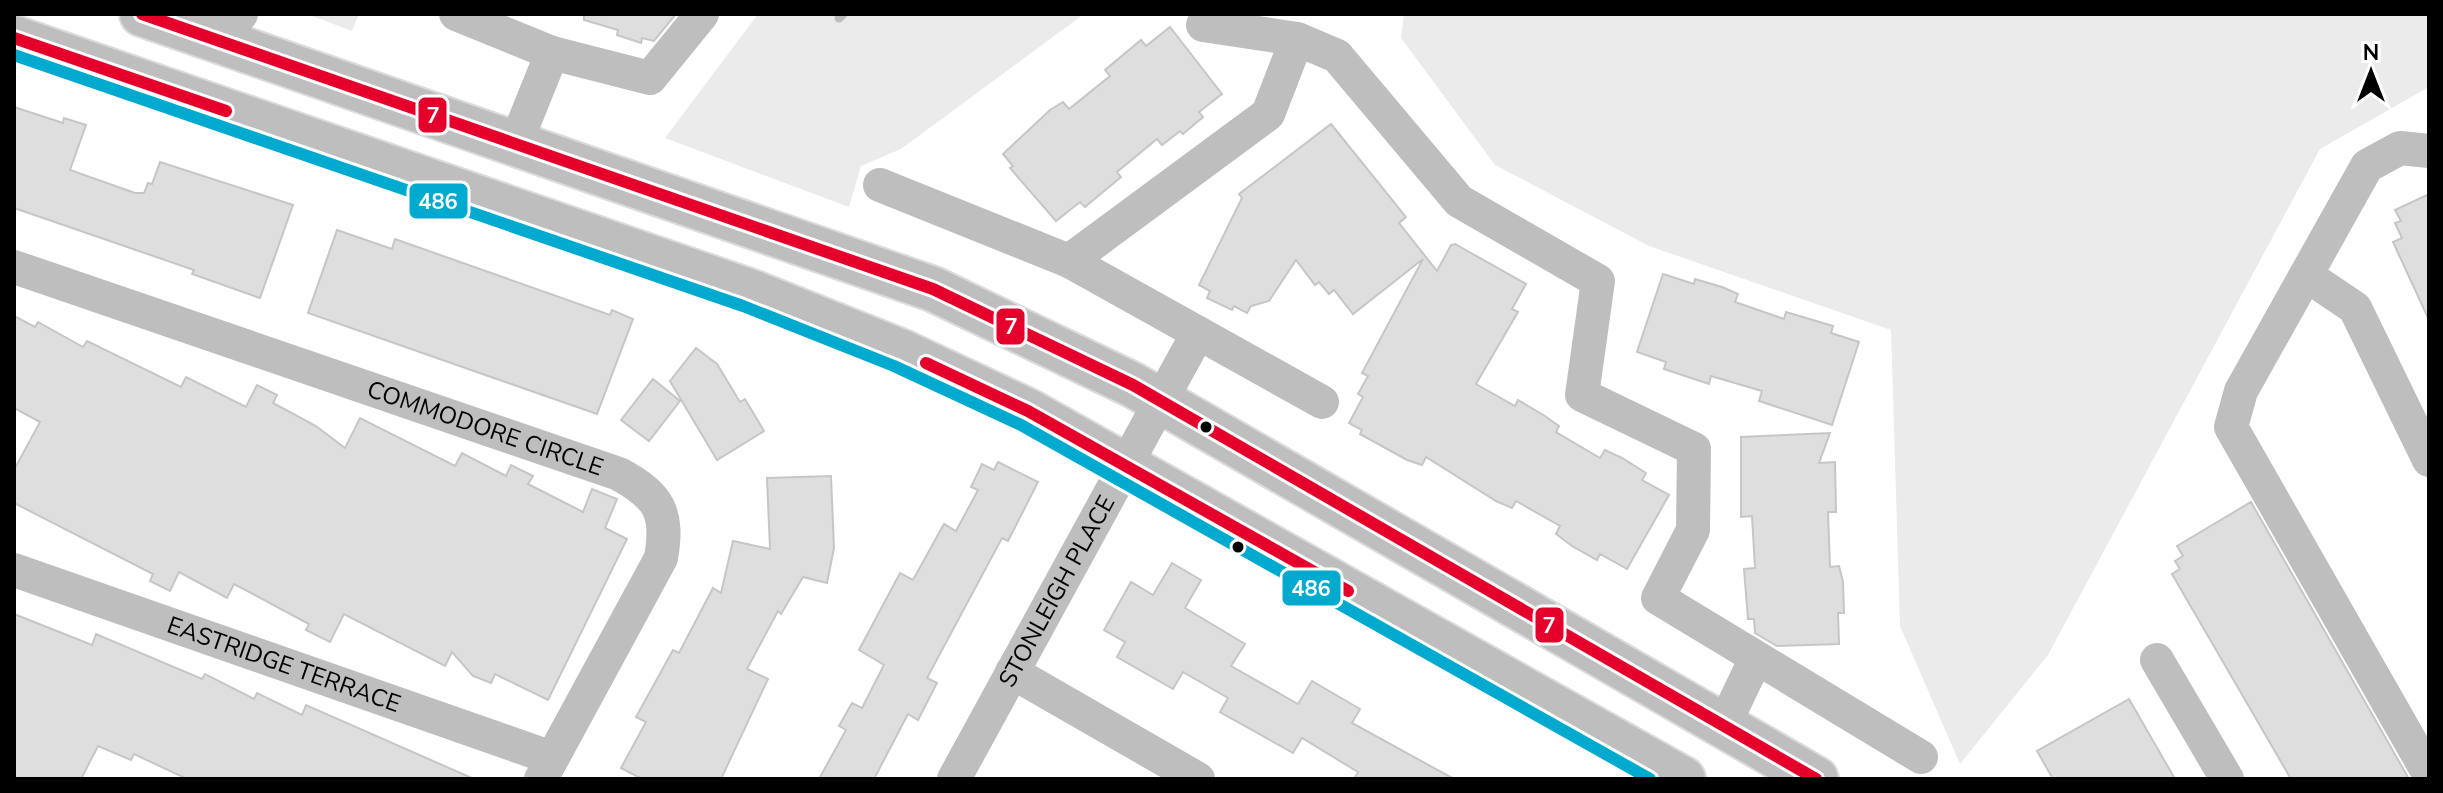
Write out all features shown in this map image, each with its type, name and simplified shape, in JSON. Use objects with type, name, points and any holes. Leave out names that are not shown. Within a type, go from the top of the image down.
[{"type":"main road","points":[[142,14],[225,23],[515,145],[933,289],[1059,347],[1161,402],[1816,779]]},
{"type":"main road","points":[[203,104],[225,23]]},
{"type":"main road","points":[[14,38],[749,291],[930,365],[1028,411],[1683,779]]},
{"type":"street","points":[[456,14],[552,53],[650,78],[702,14]]},
{"type":"street","points":[[1203,25],[1297,39],[1337,56],[1459,201],[1598,281],[1582,395],[1694,449],[1693,530],[1658,598],[1921,757]]},
{"type":"street","points":[[1069,261],[1268,114],[1297,39]]},
{"type":"street","points":[[515,145],[552,53]]},
{"type":"street","points":[[2429,151],[2400,148],[2367,166],[2241,391],[2231,427],[2429,774]]},
{"type":"street","points":[[880,185],[1069,261],[1322,402]]},
{"type":"street","name":"COMMODORE CIRCLE","points":[[14,267],[619,474],[647,490],[662,512],[665,535],[661,558],[547,769]]},
{"type":"street","points":[[2306,275],[2355,308],[2429,460]]},
{"type":"street","name":"STONLEIGH PLACE","points":[[954,779],[1198,333]]},
{"type":"street","name":"EASTRIDGE TERRACE","points":[[14,570],[547,769]]},
{"type":"street","points":[[1724,725],[1756,658]]},
{"type":"street","points":[[2157,660],[2227,779]]},
{"type":"street","points":[[1012,672],[1198,779]]},
{"type":"shaded area","points":[[307,14],[359,14],[352,31]]},
{"type":"shaded area","points":[[758,14],[1084,14],[901,149],[861,166],[849,207],[665,138]]},
{"type":"shaded area","points":[[1404,14],[2429,14],[2429,87],[2320,149],[2048,655],[1960,764],[1900,626],[1891,330],[1649,246],[1495,165],[1401,38]]},
{"type":"building","points":[[584,14],[676,14],[654,41],[642,38],[641,43],[617,35],[618,30],[584,20]]},
{"type":"building","points":[[1170,27],[1222,94],[1199,112],[1203,117],[1183,134],[1180,131],[1162,145],[1157,139],[1117,172],[1121,177],[1085,207],[1080,202],[1056,221],[1010,168],[1013,166],[1003,154],[1050,110],[1063,102],[1069,109],[1110,76],[1105,70],[1141,40],[1146,46]]},
{"type":"building","points":[[14,107],[63,123],[64,118],[86,125],[70,170],[135,193],[144,193],[148,183],[152,184],[160,162],[293,205],[260,298],[192,274],[194,270],[14,208]]},
{"type":"building","points":[[1331,124],[1406,217],[1399,223],[1437,271],[1451,245],[1455,244],[1526,284],[1512,309],[1518,312],[1476,384],[1515,406],[1518,400],[1545,416],[1559,426],[1556,432],[1600,458],[1605,450],[1622,458],[1646,473],[1642,480],[1669,495],[1627,569],[1600,554],[1597,560],[1572,546],[1556,534],[1560,526],[1516,501],[1512,508],[1496,501],[1426,457],[1422,465],[1407,460],[1360,434],[1362,430],[1349,423],[1363,397],[1358,394],[1368,376],[1362,373],[1423,259],[1353,314],[1334,290],[1329,294],[1319,282],[1315,285],[1296,260],[1269,301],[1251,306],[1247,313],[1234,306],[1232,310],[1207,298],[1210,291],[1199,285],[1242,198],[1239,194]]},
{"type":"building","points":[[2429,194],[2429,320],[2393,242],[2402,238],[2395,223],[2401,221],[2395,210]]},
{"type":"building","points":[[337,230],[392,249],[395,239],[610,315],[612,310],[633,319],[597,414],[308,313]]},
{"type":"building","points":[[1663,274],[1694,284],[1695,279],[1722,287],[1738,294],[1735,302],[1784,319],[1786,312],[1833,326],[1831,333],[1859,342],[1832,425],[1759,401],[1762,391],[1711,376],[1709,384],[1664,369],[1666,362],[1637,352]]},
{"type":"building","points":[[14,316],[35,327],[38,322],[83,347],[87,341],[181,387],[186,377],[246,407],[257,385],[277,395],[273,403],[316,426],[345,448],[360,418],[455,466],[462,453],[506,476],[511,465],[533,476],[528,484],[583,512],[592,489],[617,499],[605,528],[627,539],[548,700],[495,674],[491,683],[473,676],[452,652],[445,666],[344,614],[330,642],[306,630],[309,624],[234,584],[227,598],[179,572],[170,591],[150,581],[153,574],[14,503],[14,470],[40,422],[14,408]]},
{"type":"building","points":[[696,348],[717,364],[740,402],[745,399],[764,431],[717,460],[670,381]]},
{"type":"building","points":[[653,379],[680,401],[649,441],[621,420]]},
{"type":"building","points":[[1830,433],[1819,463],[1835,462],[1836,512],[1828,512],[1830,567],[1839,566],[1843,582],[1844,613],[1838,613],[1839,644],[1777,646],[1755,633],[1754,619],[1748,619],[1744,569],[1755,568],[1752,516],[1741,517],[1741,437]]},
{"type":"building","points":[[998,462],[1038,482],[1008,541],[1002,538],[927,678],[937,683],[918,720],[908,714],[874,779],[819,779],[846,730],[839,726],[852,703],[862,708],[884,665],[859,650],[900,573],[913,580],[944,524],[956,531],[978,490],[971,487],[982,464],[994,470]]},
{"type":"building","points":[[831,476],[834,548],[827,583],[803,577],[781,614],[778,611],[747,669],[768,679],[721,779],[642,779],[621,768],[646,722],[636,717],[673,650],[679,653],[713,588],[721,593],[733,541],[770,549],[767,478]]},
{"type":"building","points":[[2251,502],[2409,779],[2291,779],[2172,574],[2180,569],[2175,561],[2183,556],[2177,546]]},
{"type":"building","points":[[1172,563],[1201,580],[1185,608],[1245,644],[1231,666],[1298,704],[1312,681],[1360,709],[1352,723],[1454,779],[1354,779],[1358,772],[1302,738],[1293,753],[1220,712],[1228,698],[1183,672],[1173,689],[1117,657],[1125,642],[1104,630],[1131,582],[1153,595]]},
{"type":"building","points":[[14,614],[92,645],[96,634],[202,679],[205,674],[254,699],[257,693],[302,715],[306,705],[474,779],[187,779],[134,754],[131,760],[98,746],[81,779],[14,779]]},
{"type":"building","points":[[2129,699],[2175,779],[2053,779],[2037,751]]},
{"type":"waterway","points":[[839,18],[843,14]]},
{"type":"transit line","name":"7","points":[[142,14],[933,289],[1133,385],[1816,779]]},
{"type":"transit line","name":"7","points":[[14,38],[226,111]]},
{"type":"transit line","name":"486","points":[[14,55],[743,306],[894,366],[1021,425],[1650,779]]},
{"type":"transit line","name":"7","points":[[926,363],[1028,411],[1348,591]]}]
